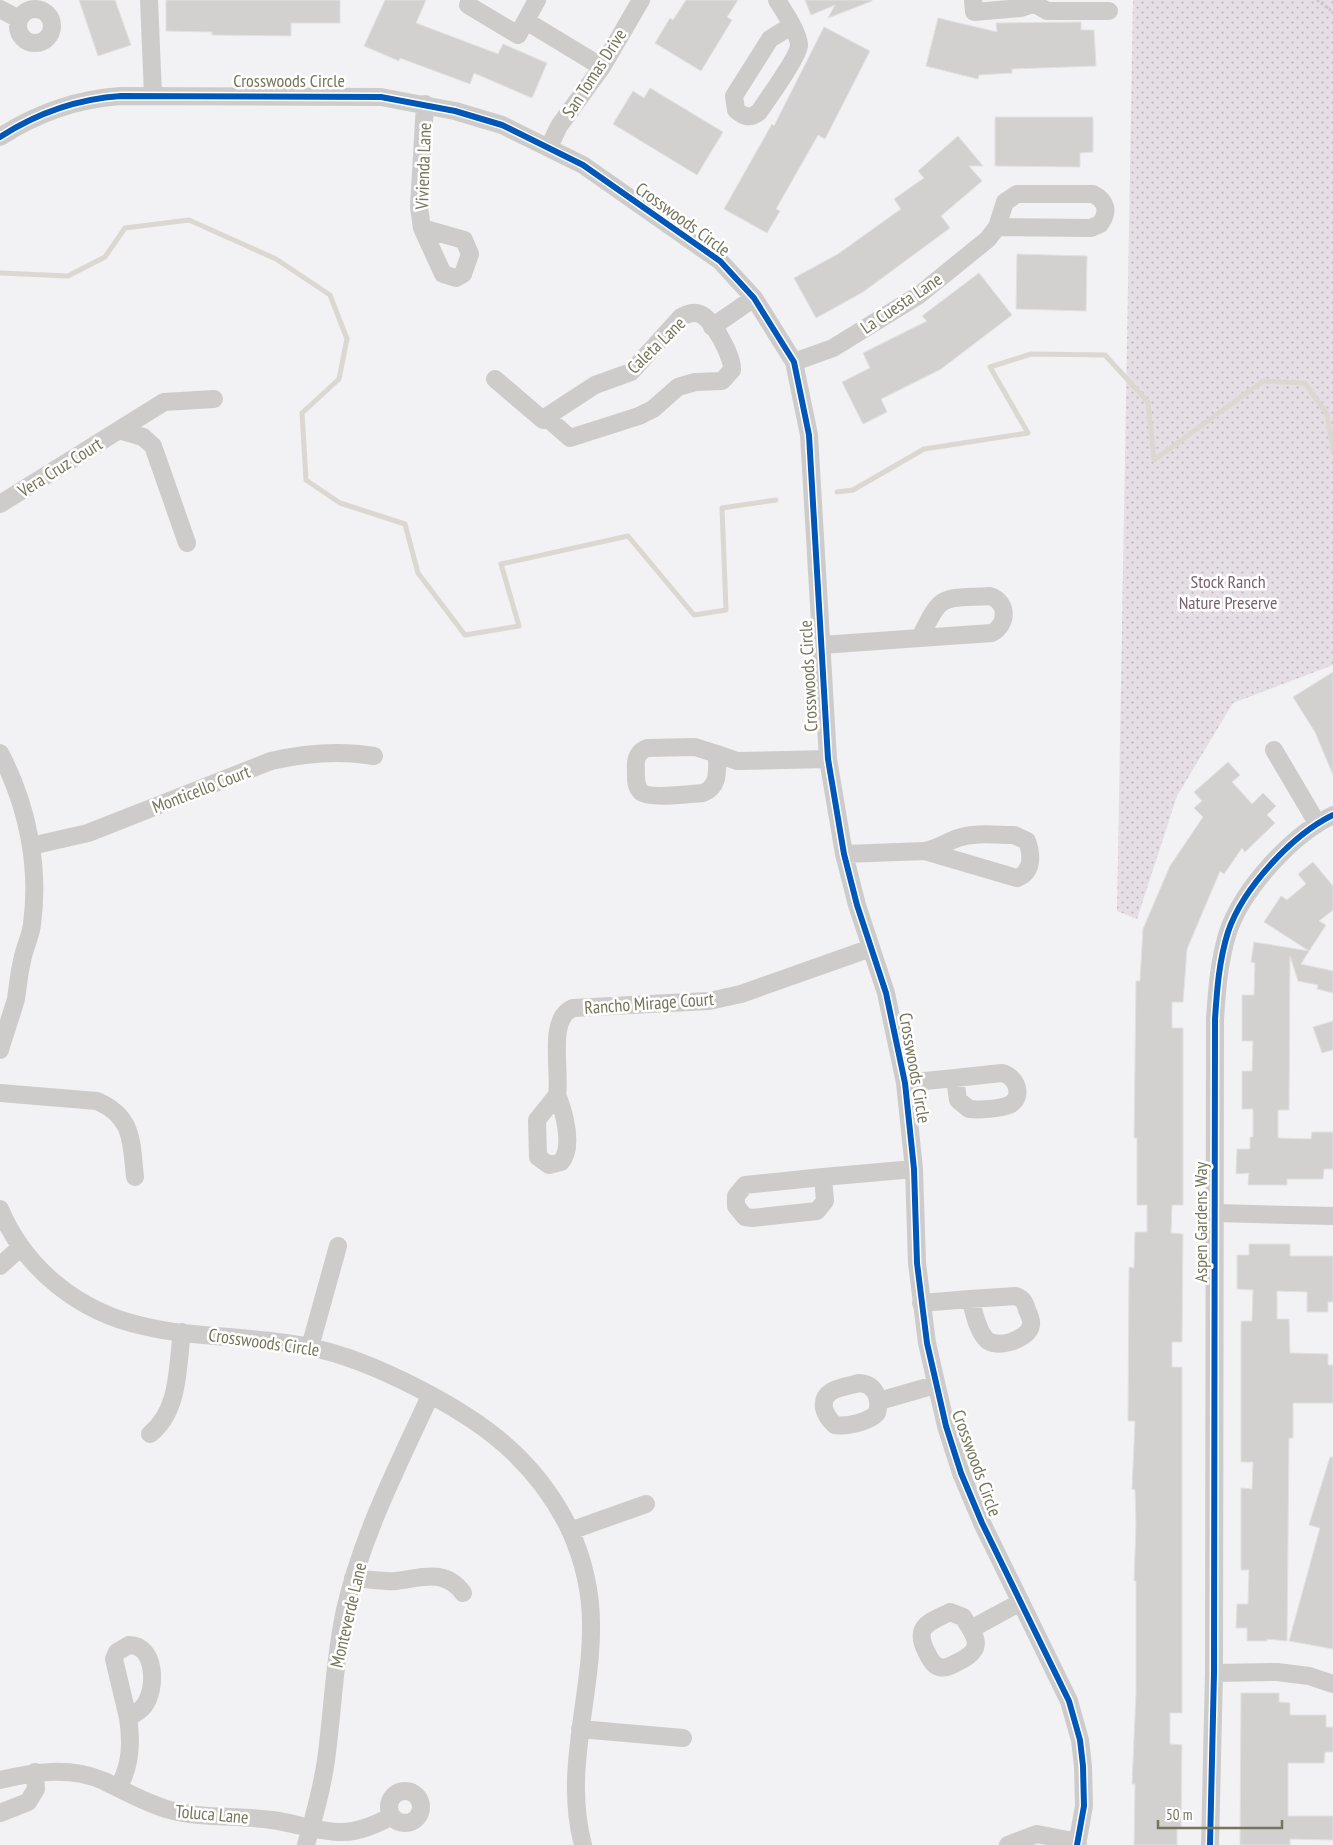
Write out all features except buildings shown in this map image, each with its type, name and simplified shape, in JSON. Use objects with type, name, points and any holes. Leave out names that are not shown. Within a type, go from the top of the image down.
[{"type":"street","points":[[149,0],[153,95]]},
{"type":"street","points":[[468,5],[518,35],[537,0]]},
{"type":"street","name":"San Tomas Drive","points":[[548,146],[559,126],[602,67],[641,0]]},
{"type":"street","points":[[777,0],[791,26],[797,39],[797,53],[759,112],[749,117],[743,116],[736,110],[734,96],[770,39],[791,26]]},
{"type":"street","points":[[973,0],[974,12],[1021,8],[1030,1],[1047,11],[1109,11]]},
{"type":"street","points":[[40,5],[48,14],[52,23],[51,32],[46,39],[37,43],[28,42],[21,36],[17,28],[19,19],[24,12],[40,5]]},
{"type":"street","points":[[0,9],[19,19]]},
{"type":"street","points":[[526,21],[602,67]]},
{"type":"street","name":"Crosswoods Circle","points":[[0,137],[50,111],[96,98],[153,95],[336,95],[381,97],[425,104],[502,125],[584,165],[641,207],[698,243],[720,261],[754,298],[794,362],[809,436],[828,759],[844,854],[896,1033],[905,1083],[914,1169],[917,1263],[921,1303],[935,1385],[962,1473],[982,1523],[1059,1677],[1069,1701],[1080,1740],[1083,1766],[1084,1806],[1078,1843]]},
{"type":"street","name":"Vivienda Lane","points":[[422,228],[419,207],[425,104]]},
{"type":"street","name":"La Cuesta Lane","points":[[794,362],[833,348],[919,295],[988,239],[998,227],[1005,202],[1017,194],[1094,194],[1100,197],[1105,204],[1104,218],[1100,224],[1091,228],[998,227]]},
{"type":"street","name":"Caleta Lane","points":[[712,327],[754,298]]},
{"type":"street","name":"Caleta Lane","points":[[494,379],[543,420],[546,417],[595,385],[630,372],[681,317],[687,314],[701,314],[731,355],[733,363],[728,376],[722,381],[688,383],[678,387],[654,409],[639,416],[570,438],[546,417]]},
{"type":"street","name":"Vera Cruz Court","points":[[0,504],[164,402],[214,399]]},
{"type":"street","name":"Vera Cruz Court","points":[[119,430],[143,437],[153,446],[187,543]]},
{"type":"street","points":[[822,645],[920,638]]},
{"type":"street","points":[[717,754],[715,783],[709,791],[703,793],[649,795],[640,790],[636,784],[637,756],[647,748],[695,747],[717,754],[737,761],[828,759]]},
{"type":"street","points":[[1274,750],[1325,819]]},
{"type":"street","name":"Monticello Court","points":[[31,846],[88,833],[271,761],[299,754],[327,752],[374,756]]},
{"type":"street","points":[[0,753],[16,789],[31,846],[34,903],[32,926],[22,959],[8,994],[0,1050]]},
{"type":"street","name":"Aspen Gardens Way","points":[[1210,1845],[1214,1673],[1215,1019],[1218,971],[1229,931],[1244,901],[1267,868],[1325,819]]},
{"type":"street","points":[[844,854],[925,851],[938,849],[957,838],[1014,835],[1027,841],[1030,863],[1023,876],[1011,878],[925,851]]},
{"type":"street","name":"Rancho Mirage Court","points":[[557,1094],[558,1026],[562,1015],[567,1010],[573,1008],[709,1001],[741,994],[871,948]]},
{"type":"street","points":[[905,1083],[955,1078]]},
{"type":"street","points":[[0,1093],[97,1102],[109,1107],[119,1114],[130,1134],[135,1178]]},
{"type":"street","points":[[823,1177],[825,1201],[817,1212],[752,1218],[744,1217],[736,1206],[736,1196],[745,1184],[823,1177],[914,1169]]},
{"type":"street","name":"Crosswoods Circle","points":[[0,1209],[21,1247],[47,1277],[80,1302],[118,1320],[145,1327],[310,1347],[373,1368],[430,1396],[493,1435],[512,1451],[546,1490],[570,1531],[584,1571],[591,1621],[591,1647],[580,1730],[575,1793],[583,1845]]},
{"type":"street","points":[[1215,1213],[1333,1216]]},
{"type":"street","points":[[310,1347],[338,1246]]},
{"type":"street","points":[[0,1266],[21,1247]]},
{"type":"street","points":[[921,1303],[970,1300]]},
{"type":"street","points":[[150,1434],[168,1414],[173,1400],[182,1332]]},
{"type":"street","points":[[879,1401],[935,1385]]},
{"type":"street","name":"Monteverde Lane","points":[[308,1837],[326,1761],[336,1660],[354,1578],[380,1505],[430,1396]]},
{"type":"street","points":[[570,1531],[646,1504]]},
{"type":"street","points":[[354,1578],[394,1581],[439,1576],[447,1578],[463,1594]]},
{"type":"street","points":[[971,1629],[1021,1602]]},
{"type":"street","points":[[1214,1673],[1277,1672],[1309,1676],[1333,1684]]},
{"type":"street","points":[[118,1788],[126,1774],[131,1751],[128,1718]]},
{"type":"street","points":[[580,1730],[683,1738]]},
{"type":"street","points":[[0,1813],[28,1802],[36,1789],[35,1772]]},
{"type":"street","name":"Toluca Lane","points":[[0,1780],[35,1772],[81,1774],[168,1810],[194,1815],[275,1820],[308,1837],[343,1832],[376,1824],[392,1816]]},
{"type":"street","points":[[1008,1845],[1037,1834],[1078,1843]]},
{"type":"path","points":[[1317,0],[1333,12]]},
{"type":"green space","name":"Stock Ranch Nature Preserve","points":[[1133,0],[1333,0],[1333,665],[1233,703],[1177,796],[1137,919],[1117,911]]},
{"type":"waterway","points":[[0,273],[68,276],[105,257],[125,228],[189,220],[276,259],[330,295],[347,339],[339,379],[302,413],[306,480],[340,503],[405,524],[418,573],[465,635],[519,626],[501,564],[628,536],[694,615],[726,610],[722,508],[776,500]]},
{"type":"waterway","points":[[837,492],[853,490],[924,449],[1028,433],[990,367],[1031,354],[1105,355],[1148,402],[1154,460],[1263,381],[1305,383],[1327,414],[1333,450]]},
{"type":"cycle path","points":[[0,137],[43,114],[89,100],[121,96],[381,97],[455,111],[502,125],[583,165],[720,261],[754,298],[794,362],[809,435],[828,759],[844,854],[857,905],[886,993],[905,1083],[914,1169],[917,1263],[927,1343],[946,1426],[961,1473],[982,1523],[1069,1701],[1080,1740],[1083,1766],[1084,1806],[1077,1845]]},
{"type":"cycle path","points":[[1210,1845],[1214,1673],[1215,1019],[1219,975],[1228,932],[1235,915],[1257,881],[1286,849],[1317,824],[1333,815]]}]
